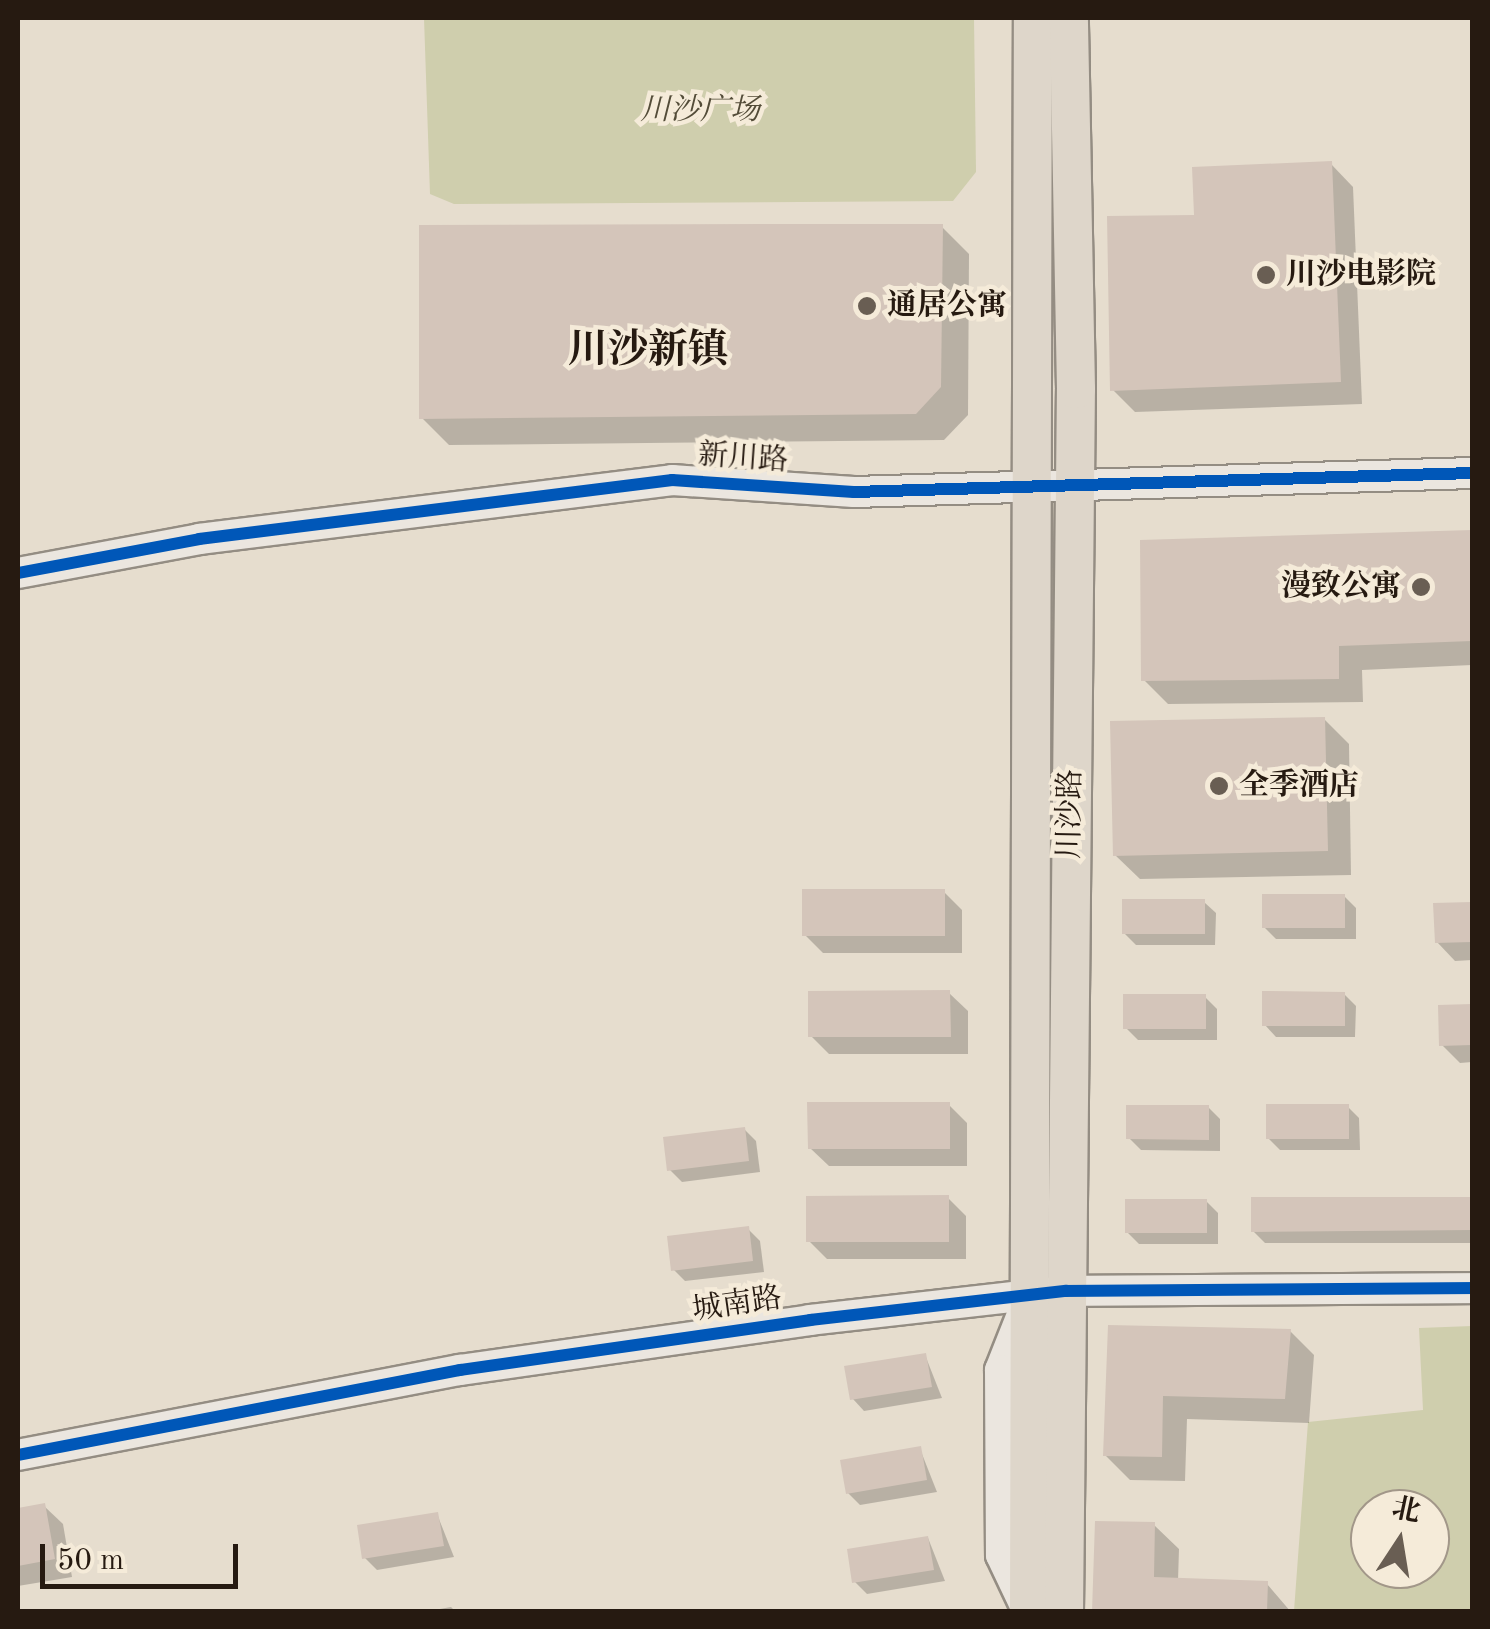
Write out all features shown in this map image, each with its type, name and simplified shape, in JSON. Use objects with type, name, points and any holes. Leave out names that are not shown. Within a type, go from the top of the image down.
[{"type":"main road","name":"川沙路","points":[[1033,18],[1035,481],[1048,1293],[1064,1612]]},
{"type":"main road","name":"川沙路","points":[[1028,1612],[1048,1293],[1075,480],[1069,18]]},
{"type":"street","name":"新川路","points":[[18,573],[568,488],[672,480],[854,492],[1035,481],[1472,474]]},
{"type":"street","name":"城南路","points":[[18,1455],[460,1370],[1048,1293],[1472,1288]]},
{"type":"green space","name":"川沙广场","points":[[424,18],[974,18],[976,172],[953,201],[454,204],[430,194]]},
{"type":"green space","points":[[1472,1326],[1472,1611],[1294,1611],[1308,1422],[1423,1410],[1419,1328]]},
{"type":"building","name":"川沙电影院","points":[[1332,161],[1341,382],[1110,391],[1107,216],[1194,215],[1192,167]]},
{"type":"building","points":[[943,224],[941,387],[916,414],[419,419],[419,225]]},
{"type":"building","points":[[1472,530],[1472,641],[1339,646],[1339,679],[1141,681],[1140,540]]},
{"type":"building","name":"全季酒店","points":[[1325,717],[1328,851],[1113,856],[1110,721]]},
{"type":"building","points":[[802,889],[945,889],[945,936],[802,936]]},
{"type":"building","points":[[1262,894],[1345,894],[1345,928],[1262,928]]},
{"type":"building","points":[[1122,899],[1205,899],[1205,934],[1122,934]]},
{"type":"building","points":[[1472,902],[1472,942],[1435,943],[1433,903]]},
{"type":"building","points":[[950,990],[951,1037],[808,1037],[808,991]]},
{"type":"building","points":[[1262,991],[1345,992],[1345,1026],[1262,1026]]},
{"type":"building","points":[[1123,994],[1206,994],[1206,1029],[1123,1029]]},
{"type":"building","points":[[1472,1004],[1472,1045],[1439,1046],[1438,1005]]},
{"type":"building","points":[[807,1102],[950,1102],[950,1149],[808,1149]]},
{"type":"building","points":[[1266,1104],[1349,1104],[1349,1139],[1266,1139]]},
{"type":"building","points":[[1126,1105],[1209,1105],[1209,1140],[1126,1139]]},
{"type":"building","points":[[745,1127],[749,1161],[667,1171],[663,1137]]},
{"type":"building","points":[[949,1195],[949,1242],[806,1242],[806,1196]]},
{"type":"building","points":[[1251,1197],[1472,1197],[1472,1230],[1251,1232]]},
{"type":"building","points":[[1125,1199],[1207,1199],[1207,1233],[1125,1233]]},
{"type":"building","points":[[749,1226],[753,1261],[671,1271],[667,1236]]},
{"type":"building","points":[[1108,1325],[1291,1329],[1285,1399],[1163,1396],[1162,1457],[1103,1456]]},
{"type":"building","points":[[926,1353],[932,1387],[850,1400],[844,1366]]},
{"type":"building","points":[[921,1446],[927,1480],[846,1494],[840,1460]]},
{"type":"building","points":[[45,1503],[55,1559],[18,1566],[18,1508]]},
{"type":"building","points":[[438,1512],[444,1546],[362,1559],[357,1525]]},
{"type":"building","points":[[1095,1521],[1155,1522],[1154,1577],[1268,1581],[1267,1612],[1092,1612]]},
{"type":"building","points":[[928,1536],[934,1570],[852,1583],[847,1549]]},
{"type":"cycle path","points":[[18,573],[199,539],[672,480],[854,492],[1472,473]]},
{"type":"cycle path","points":[[18,1455],[460,1370],[810,1320],[1066,1291],[1472,1288]]},
{"type":"place","name":"川沙电影院","points":[[1266,275]]},
{"type":"place","name":"通居公寓","points":[[867,306]]},
{"type":"place","name":"漫致公寓","points":[[1421,587]]},
{"type":"place","name":"全季酒店","points":[[1219,786]]},
{"type":"district","name":"川沙新镇","points":[[648,352]]}]
